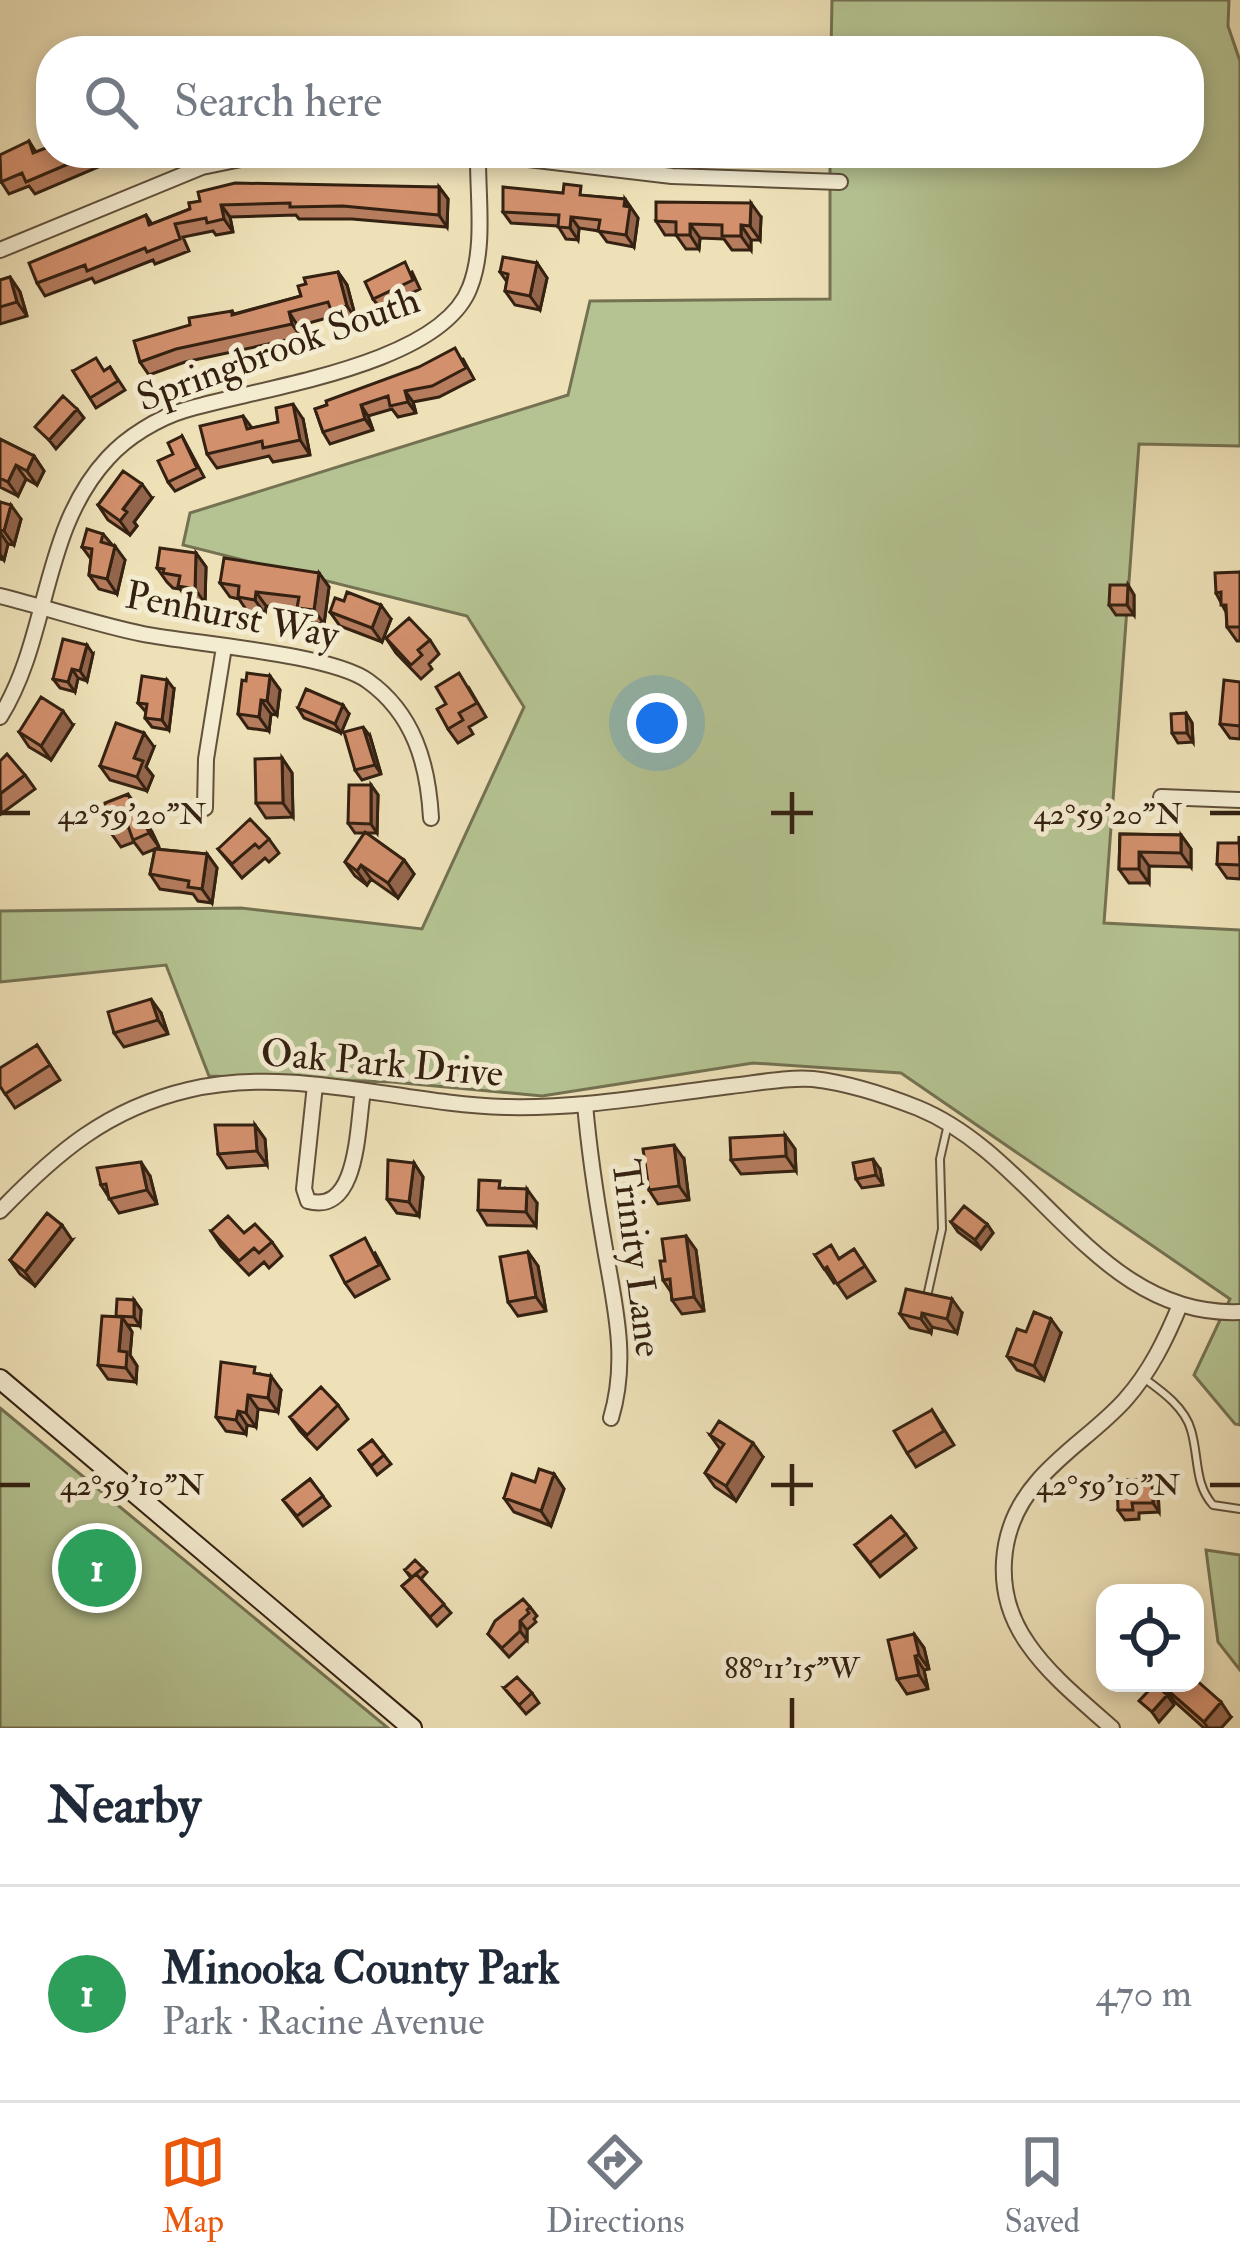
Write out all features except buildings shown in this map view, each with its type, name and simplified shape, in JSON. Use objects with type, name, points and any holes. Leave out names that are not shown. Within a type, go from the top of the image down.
[{"type":"main road","points":[[0,1379],[412,1728]]},
{"type":"street","points":[[0,250],[201,168]]},
{"type":"street","name":"Springbrook South","points":[[0,717],[68,520],[109,457],[184,410],[325,375],[412,342],[448,320],[465,298],[476,268],[478,168]]},
{"type":"street","points":[[606,168],[672,176],[840,182]]},
{"type":"street","name":"Penhurst Way","points":[[0,596],[147,634],[335,666],[366,679],[387,697],[414,734],[424,762],[431,818]]},
{"type":"street","points":[[205,808],[206,759],[224,647]]},
{"type":"street","points":[[1161,797],[1240,800]]},
{"type":"street","name":"Oak Park Drive","points":[[0,1211],[53,1157],[80,1137],[133,1109],[214,1086],[315,1084],[502,1107],[585,1104],[797,1079],[837,1083],[892,1098],[949,1123],[988,1149],[1119,1274],[1180,1305]]},
{"type":"street","points":[[315,1084],[304,1189],[308,1201],[322,1205],[336,1200],[347,1184],[364,1091]]},
{"type":"street","name":"Trinity Lane","points":[[585,1104],[622,1349],[611,1418]]},
{"type":"street","points":[[1112,1728],[1060,1680],[1020,1632],[1008,1605],[1005,1546],[1017,1511],[1039,1479],[1114,1412],[1142,1377],[1180,1305],[1240,1312]]},
{"type":"lane","points":[[928,1292],[942,1228],[940,1159],[949,1123]]},
{"type":"lane","points":[[1142,1377],[1178,1406],[1190,1424],[1204,1496],[1213,1505],[1240,1509]]},
{"type":"green space","points":[[832,0],[1229,0],[1228,26],[1240,61],[1240,446],[1139,444],[1104,923],[1240,930],[1240,1425],[1194,1375],[1230,1299],[901,1073],[753,1063],[542,1096],[392,1082],[209,1076],[166,965],[0,982],[0,911],[241,908],[422,929],[524,707],[467,616],[183,545],[190,513],[568,395],[590,301],[830,299],[830,168],[1204,168],[1204,36],[831,36]]},
{"type":"green space","points":[[0,1408],[388,1728],[0,1728]]},
{"type":"green space","points":[[1206,1550],[1240,1555],[1240,1670],[1218,1642]]},
{"type":"place","name":"Minooka County Park","points":[[97,1568]]}]
